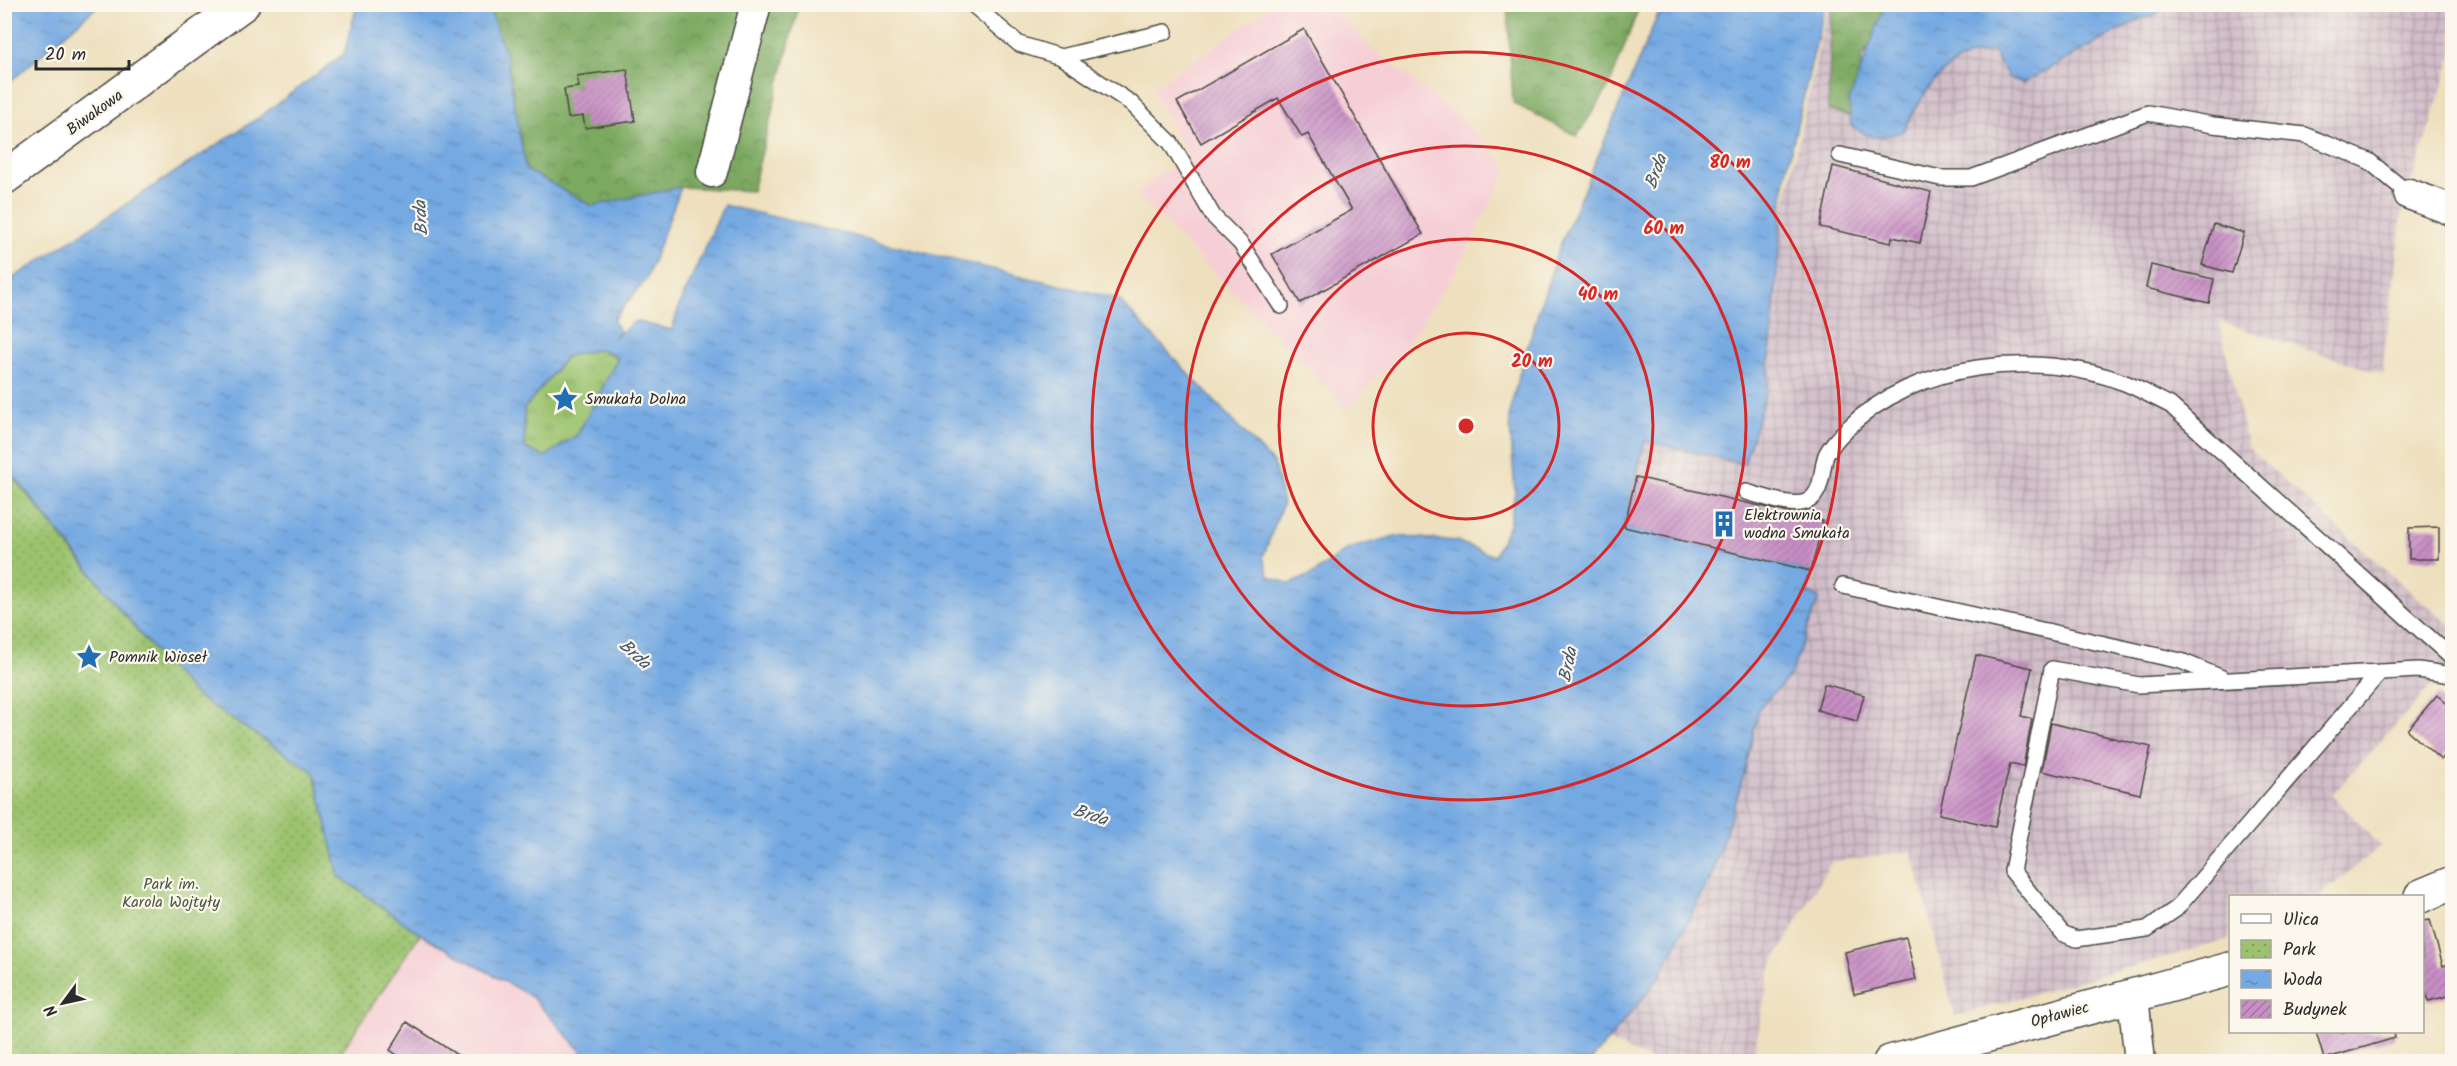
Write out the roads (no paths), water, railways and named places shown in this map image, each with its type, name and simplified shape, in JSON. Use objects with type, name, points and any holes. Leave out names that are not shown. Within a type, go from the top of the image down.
[{"type":"street","name":"Biwakowa","points":[[4,178],[243,4]]},
{"type":"street","points":[[712,172],[756,4]]},
{"type":"street","points":[[2409,194],[2452,210]]},
{"type":"street","points":[[2424,896],[2452,883]]},
{"type":"street","name":"Opławiec","points":[[1890,1062],[2229,969]]},
{"type":"street","points":[[2133,996],[2140,1062]]},
{"type":"lane","points":[[972,4],[1019,44],[1061,57],[1131,103],[1171,143],[1213,216],[1241,244],[1281,306]]},
{"type":"lane","points":[[1061,57],[1166,32]]},
{"type":"lane","points":[[1840,155],[1940,178],[1971,178],[2148,113],[2213,125],[2305,135],[2368,161],[2409,194]]},
{"type":"lane","points":[[1746,492],[1799,504],[1810,500],[1817,493],[1827,454],[1845,430],[1882,401],[1927,381],[1974,369],[2023,364],[2077,371],[2124,383],[2170,405],[2452,658]]},
{"type":"lane","points":[[1843,586],[2181,661],[2228,681]]},
{"type":"lane","points":[[2379,672],[2176,909],[2147,929],[2076,939],[2062,933],[2012,871],[2052,669],[2139,685],[2228,681],[2379,672],[2418,670],[2452,675]]},
{"type":"water","points":[[5,4],[99,4],[99,5],[5,86]]},
{"type":"water","points":[[1885,4],[2166,5],[2153,16],[2140,19],[2023,83],[2009,78],[1993,51],[1961,60],[1948,68],[1928,89],[1903,131],[1889,136],[1876,137],[1851,125],[1849,101]]},
{"type":"water","name":"Brda","points":[[357,5],[488,5],[506,56],[526,170],[592,206],[681,187],[646,280],[613,320],[620,332],[613,339],[635,321],[672,330],[679,306],[724,205],[1118,299],[1274,464],[1283,503],[1263,557],[1269,576],[1290,584],[1313,574],[1348,549],[1395,536],[1456,541],[1494,556],[1509,525],[1515,492],[1509,413],[1523,360],[1559,248],[1662,5],[1825,5],[1785,177],[1767,389],[1744,464],[1645,441],[1624,527],[1811,571],[1807,593],[1819,598],[1790,676],[1759,708],[1744,775],[1711,877],[1657,981],[1591,1061],[590,1061],[532,997],[420,934],[339,876],[314,772],[196,696],[145,640],[5,465],[4,284],[258,118],[344,54]],"holes":[[[601,349],[618,358],[578,434],[545,457],[525,448],[524,409],[567,356]]]},
{"type":"place","name":"Smukała Dolna","points":[[565,399]]},
{"type":"place","name":"Elektrownia wodna Smukała","points":[[1724,524]]},
{"type":"place","name":"Pomnik Wioseł","points":[[89,657]]},
{"type":"park label","name":"Park im. Karola Wojtyły","points":[[171,893]]}]
